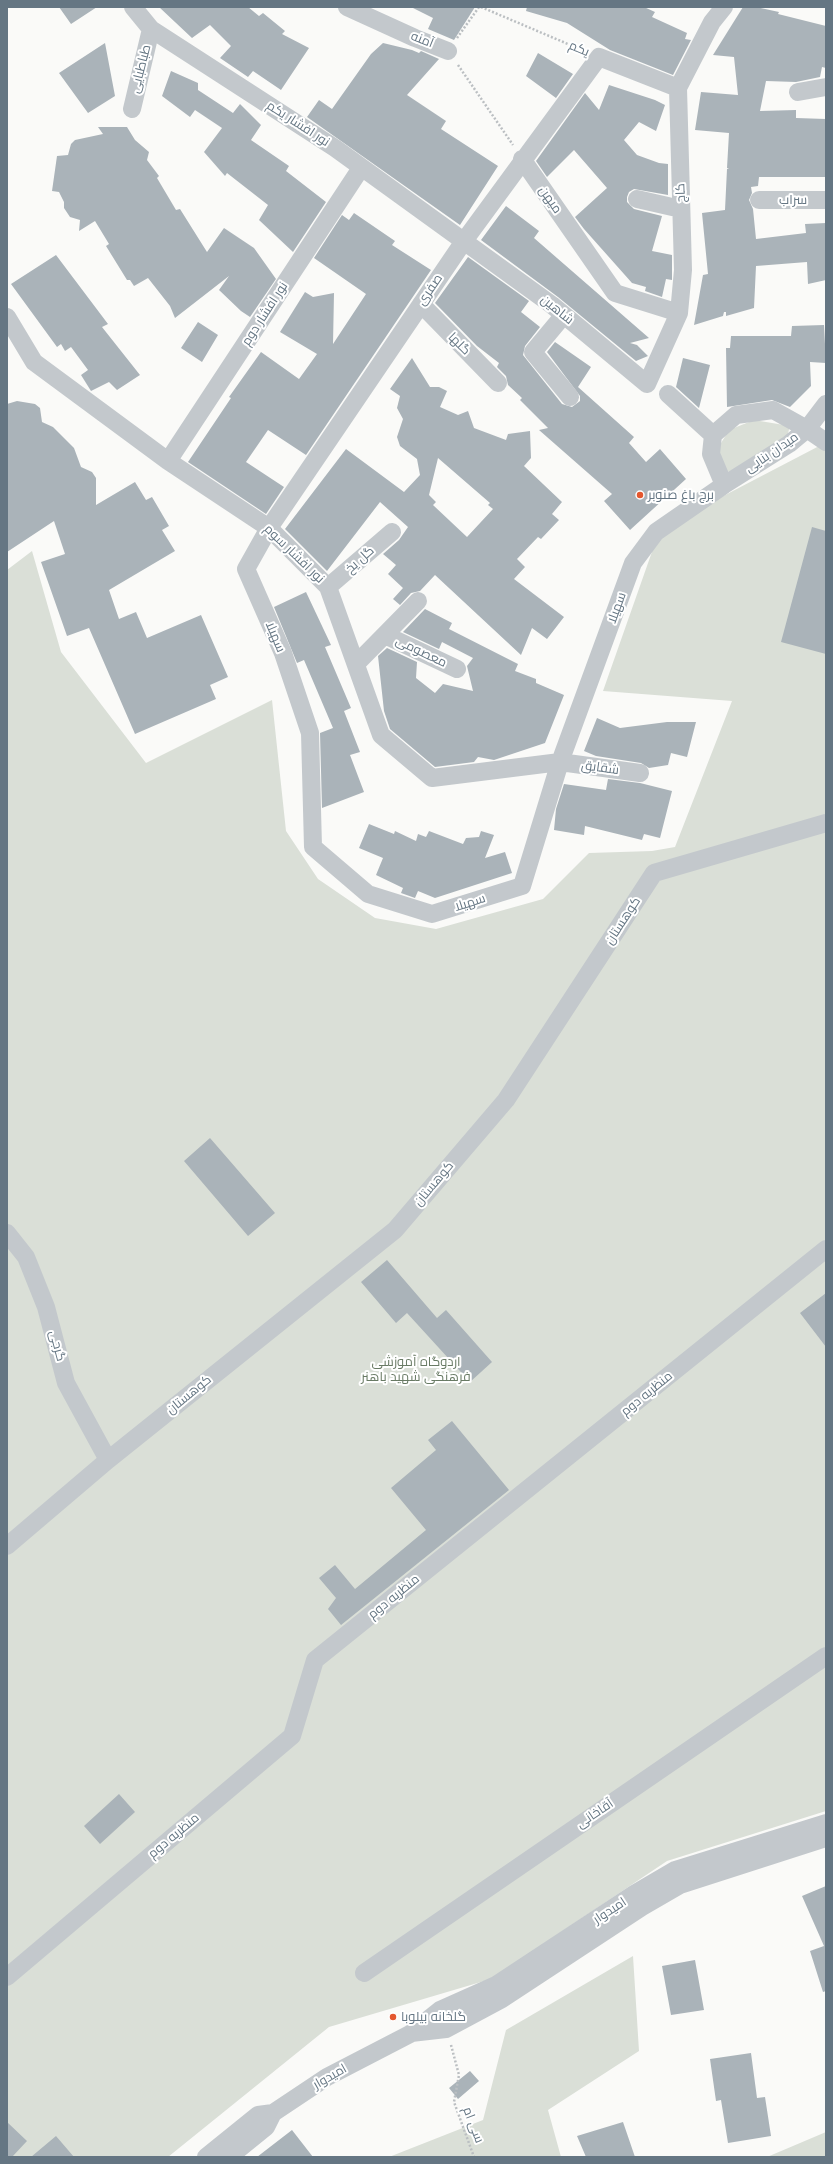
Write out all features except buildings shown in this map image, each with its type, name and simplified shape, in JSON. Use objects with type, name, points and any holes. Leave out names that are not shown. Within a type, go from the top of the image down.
[{"type":"street","name":"نور افشار یکم","points":[[133,7],[151,29],[328,143],[464,241]]},
{"type":"street","name":"آمنه","points":[[347,7],[415,38],[448,51]]},
{"type":"street","name":"کاج","points":[[647,384],[679,313],[683,270],[678,88],[712,22],[724,7]]},
{"type":"street","name":"طباطبایی","points":[[132,109],[151,29]]},
{"type":"street","name":"یکم","points":[[599,57],[678,88]]},
{"type":"street","name":"صفری","points":[[269,528],[464,241],[599,57]]},
{"type":"street","points":[[798,92],[826,87]]},
{"type":"street","name":"میهن","points":[[522,160],[615,293],[679,313]]},
{"type":"street","name":"نور افشار دوم","points":[[168,461],[361,168]]},
{"type":"street","points":[[637,200],[682,209]]},
{"type":"street","name":"سراب","points":[[759,200],[826,200]]},
{"type":"street","name":"شاهین","points":[[464,241],[552,305],[563,316],[647,384]]},
{"type":"street","name":"گلها","points":[[421,304],[498,383]]},
{"type":"street","points":[[563,316],[533,352],[570,397]]},
{"type":"street","name":"نور افشار سوم","points":[[7,318],[34,362],[168,461],[269,528],[328,587],[381,735],[432,778],[560,762]]},
{"type":"street","points":[[668,394],[713,435],[711,454],[724,485]]},
{"type":"street","points":[[826,404],[807,429],[826,442]]},
{"type":"street","name":"میدان بنایی","points":[[713,435],[736,415],[773,410],[807,429],[778,452],[724,485]]},
{"type":"street","name":"سهیلا","points":[[269,528],[246,569],[283,653],[310,733],[313,847],[368,894],[432,914],[522,886],[560,762],[633,563],[656,532],[724,485]]},
{"type":"street","name":"گل یخ","points":[[328,587],[392,532]]},
{"type":"street","name":"معصومی","points":[[356,664],[418,601]]},
{"type":"street","name":"معصومی","points":[[385,635],[456,669]]},
{"type":"street","name":"شقایق","points":[[560,762],[640,773]]},
{"type":"street","name":"کوهستان","points":[[7,1546],[108,1460],[395,1230],[506,1100],[654,873],[826,823]]},
{"type":"street","name":"گرجی","points":[[7,1232],[26,1257],[46,1307],[66,1383],[108,1460]]},
{"type":"street","name":"منظریه دوم","points":[[7,1977],[292,1736],[315,1660],[826,1249]]},
{"type":"street","name":"آقاخانی","points":[[364,1973],[826,1656]]},
{"type":"street","name":"امیدوار","points":[[206,2157],[258,2115],[273,2113],[327,2077],[410,2034],[440,2010],[496,1985],[678,1878],[782,1844],[826,1823]]},
{"type":"street","name":"امیدوار","points":[[782,1844],[826,1838]]},
{"type":"street","name":"امیدوار","points":[[410,2034],[446,2029],[502,1999],[638,1901]]},
{"type":"street","name":"امیدوار","points":[[230,2157],[266,2127],[273,2113]]},
{"type":"path","name":"آمنه","points":[[448,51],[480,7]]},
{"type":"path","name":"یکم","points":[[480,7],[599,57]]},
{"type":"path","points":[[448,51],[522,160]]},
{"type":"path","name":"سی ام","points":[[446,2029],[459,2075],[454,2102],[474,2157]]},
{"type":"green space","points":[[754,420],[790,426],[787,437],[736,469],[725,473],[718,448],[729,430]]},
{"type":"green space","name":"اردوگاه آموزشی فرهنگی شهید باهنر","points":[[823,444],[826,444],[826,1811],[667,1861],[491,1979],[329,2027],[168,2157],[7,2157],[7,570],[32,551],[61,652],[146,763],[272,700],[286,831],[318,879],[375,918],[436,929],[543,899],[589,853],[652,851],[675,847],[732,701],[603,691],[660,529]]},
{"type":"green space","points":[[633,1956],[639,2051],[548,2110],[561,2157],[389,2157],[483,2120],[506,2030]]},
{"type":"green space","points":[[826,2132],[826,2157],[767,2157]]},
{"type":"place","name":"برج باغ صنوبر","points":[[640,495]]},
{"type":"place","name":"گلخانه بیلوبا","points":[[393,2017]]}]
